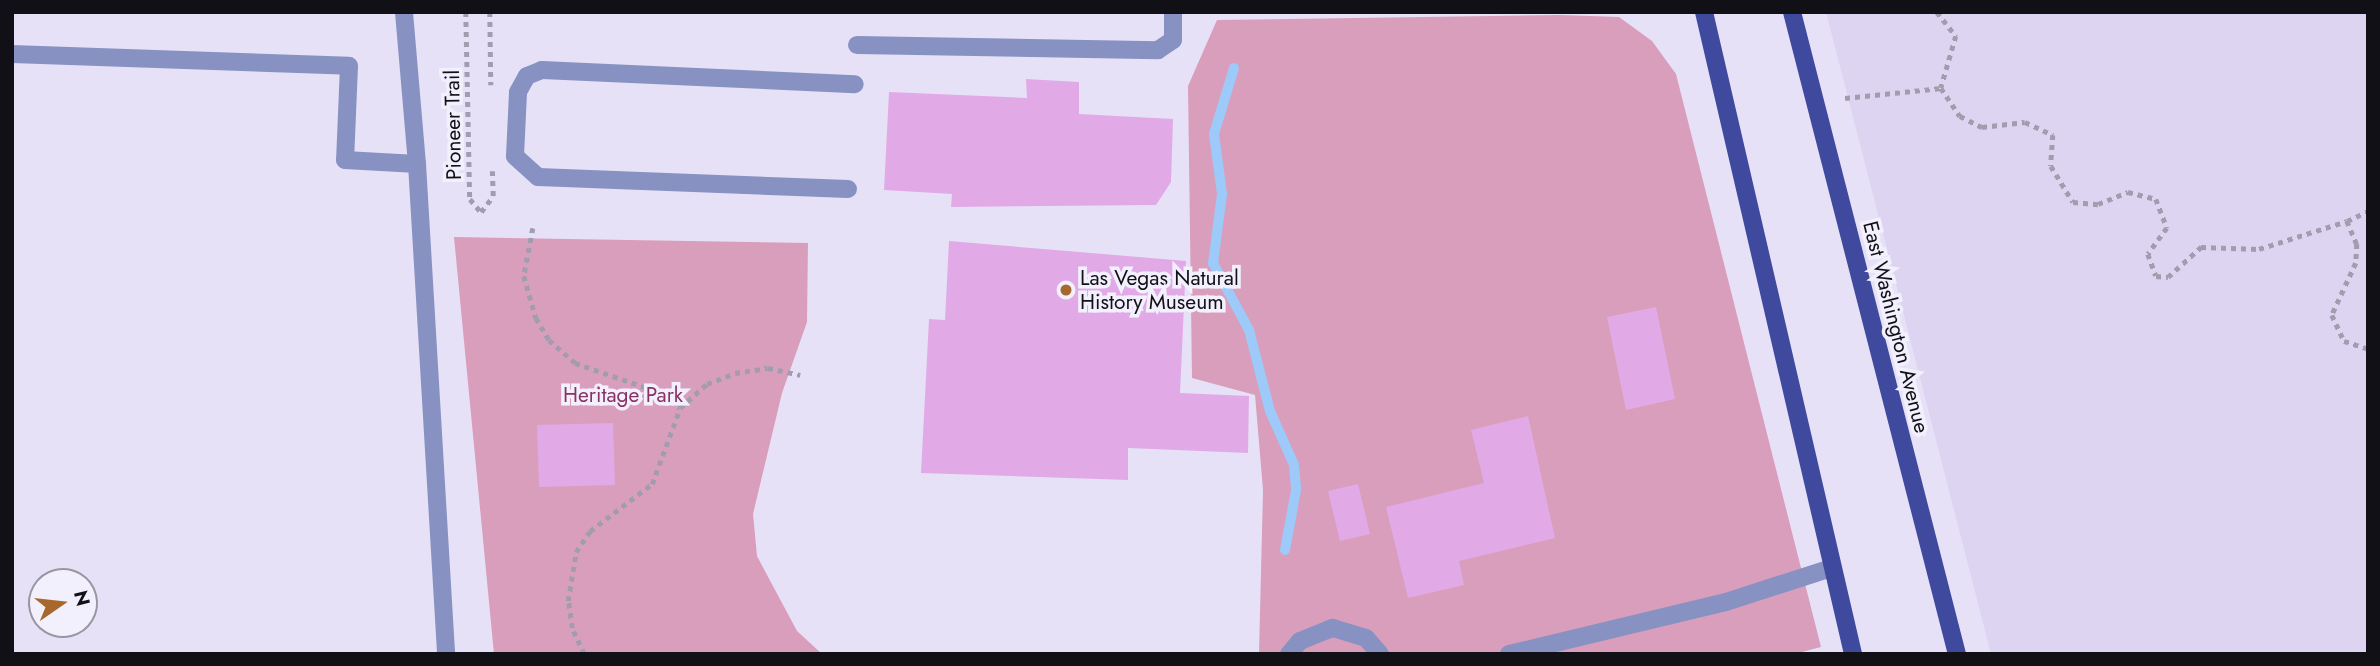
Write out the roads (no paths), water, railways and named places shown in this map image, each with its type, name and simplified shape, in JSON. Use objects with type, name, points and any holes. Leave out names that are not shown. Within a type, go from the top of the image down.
[{"type":"main road","points":[[1704,12],[1853,654]]},
{"type":"main road","name":"East Washington Avenue","points":[[1791,12],[1957,654]]},
{"type":"lane","points":[[404,12],[417,164],[446,654]]},
{"type":"lane","points":[[857,45],[1158,50],[1173,40],[1173,12]]},
{"type":"lane","points":[[12,54],[349,66],[345,160],[417,164]]},
{"type":"lane","points":[[848,189],[538,177],[515,156],[518,92],[527,76],[542,70],[855,84]]},
{"type":"lane","points":[[1509,654],[1726,602],[1831,568]]},
{"type":"lane","points":[[1289,654],[1300,640],[1333,628],[1366,638],[1380,654]]},
{"type":"waterway","points":[[1234,68],[1214,134],[1222,194],[1213,263],[1249,330],[1270,411],[1294,465],[1296,490],[1285,550]]},
{"type":"place","name":"Las Vegas Natural History Museum","points":[[1066,290]]},
{"type":"park label","name":"Heritage Park","points":[[623,395]]}]
